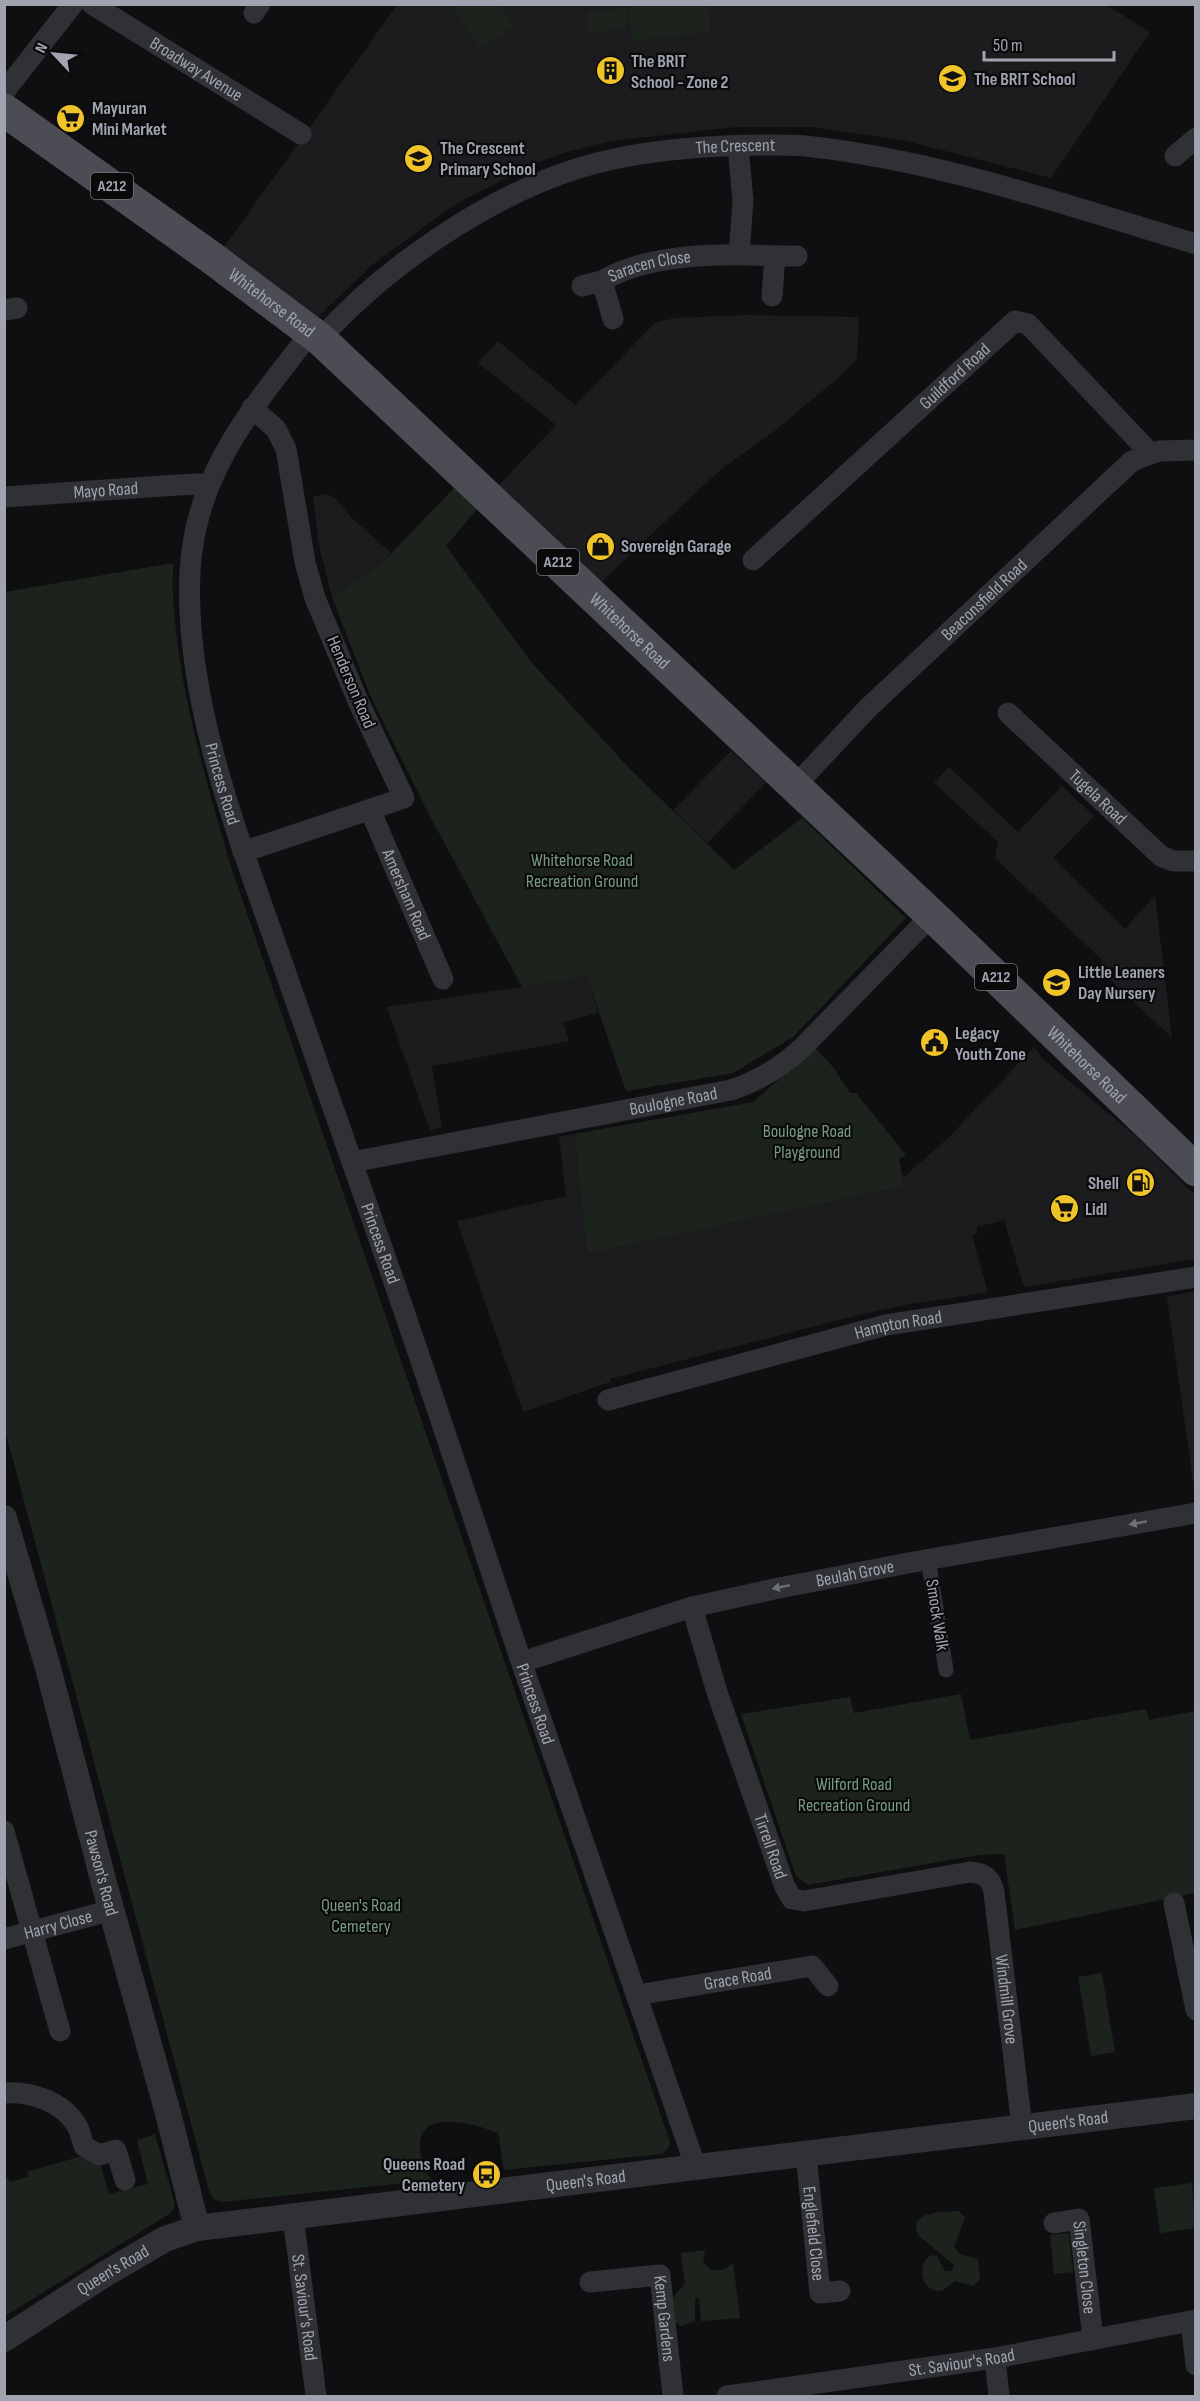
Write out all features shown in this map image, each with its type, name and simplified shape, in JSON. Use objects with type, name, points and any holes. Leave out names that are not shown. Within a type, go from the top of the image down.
[{"type":"main road","name":"Whitehorse Road","points":[[4,110],[316,335],[932,915],[1196,1170]]},
{"type":"street","points":[[4,92],[73,4]]},
{"type":"street","name":"Broadway Avenue","points":[[92,4],[301,134]]},
{"type":"street","points":[[1175,156],[1196,138]]},
{"type":"street","points":[[738,146],[743,201],[739,254]]},
{"type":"street","name":"The Crescent","points":[[316,335],[402,264],[434,241],[496,203],[546,180],[580,168],[675,150],[738,146],[803,146],[845,151],[1018,191],[1196,244]]},
{"type":"street","name":"Saracen Close","points":[[613,319],[592,284],[617,271],[638,265],[739,254],[797,256]]},
{"type":"street","points":[[772,296],[775,256]]},
{"type":"street","name":"Guildford Road","points":[[753,560],[1015,321],[1029,324],[1150,453]]},
{"type":"street","name":"Princess Road","points":[[316,335],[252,408],[227,447],[207,486],[196,521],[190,568],[189,610],[198,677],[215,765],[243,852],[434,1396],[522,1662],[696,2168]]},
{"type":"street","name":"Henderson Road","points":[[243,852],[404,798],[358,701],[315,598],[305,562],[286,449],[276,429],[252,408]]},
{"type":"street","name":"Beaconsfield Road","points":[[794,787],[868,708],[1132,461],[1150,453],[1166,450],[1196,450]]},
{"type":"street","name":"Mayo Road","points":[[4,497],[178,484],[207,486]]},
{"type":"street","name":"Tugela Road","points":[[1008,714],[1161,856],[1173,861],[1196,861]]},
{"type":"street","name":"Amersham Road","points":[[370,810],[444,979]]},
{"type":"street","name":"Boulogne Road","points":[[352,1162],[730,1090],[752,1083],[784,1065],[932,915]]},
{"type":"street","name":"Hampton Road","points":[[608,1400],[886,1325],[1196,1277]]},
{"type":"street","name":"Beulah Grove","points":[[522,1662],[692,1607],[928,1559],[1196,1513]]},
{"type":"street","name":"Pawson's Road","points":[[4,1518],[47,1664],[197,2228]]},
{"type":"street","name":"Smock Walk","points":[[928,1559],[946,1670]]},
{"type":"street","name":"Tirrell Road","points":[[692,1607],[717,1692],[785,1887],[792,1899],[804,1901],[970,1872],[984,1875]]},
{"type":"street","points":[[4,1831],[60,2031]]},
{"type":"street","name":"Windmill Grove","points":[[984,1875],[992,1885],[994,1892],[1022,2127]]},
{"type":"street","points":[[1174,1903],[1196,2010]]},
{"type":"street","name":"Harry Close","points":[[4,1939],[111,1910]]},
{"type":"street","name":"Grace Road","points":[[637,1995],[812,1966],[828,1986]]},
{"type":"street","points":[[4,2093],[29,2094],[60,2109],[77,2125],[84,2146],[99,2155],[116,2150],[125,2180]]},
{"type":"street","name":"Queen's Road","points":[[4,2339],[98,2278],[165,2239],[197,2228],[1196,2106]]},
{"type":"street","name":"Englefield Close","points":[[806,2154],[820,2293],[840,2291]]},
{"type":"street","name":"St. Saviour's Road","points":[[293,2216],[316,2397]]},
{"type":"street","name":"Singleton Close","points":[[1054,2223],[1079,2219],[1092,2339]]},
{"type":"street","name":"Kemp Gardens","points":[[590,2282],[660,2275],[673,2397]]},
{"type":"street","points":[[1193,2321],[1196,2365]]},
{"type":"street","name":"St. Saviour's Road","points":[[727,2397],[794,2392],[1193,2321]]},
{"type":"street","points":[[995,2358],[999,2397]]},
{"type":"shaded area","name":"The Crescent Primary School","points":[[1105,4],[1150,32],[1051,178],[902,140],[811,127],[737,127],[612,141],[563,153],[537,163],[461,201],[372,265],[318,317],[224,247],[397,5]]},
{"type":"shaded area","points":[[746,315],[859,317],[857,359],[838,378],[772,433],[720,470],[601,582],[499,485],[556,425],[478,363],[498,341],[575,405],[655,323],[674,318]]},
{"type":"shaded area","points":[[327,494],[335,498],[351,517],[391,553],[381,564],[332,597],[319,545],[313,497]]},
{"type":"shaded area","points":[[731,751],[766,783],[707,843],[673,810]]},
{"type":"shaded area","points":[[949,767],[1018,832],[1062,786],[1094,816],[1053,858],[1125,929],[1155,895],[1172,1038],[1097,967],[1103,961],[995,858],[998,842],[934,783]]},
{"type":"shaded area","points":[[587,977],[598,1013],[563,1022],[569,1041],[432,1066],[442,1127],[430,1131],[387,1007]]},
{"type":"shaded area","points":[[1034,1047],[1045,1061],[1137,1137],[1195,1195],[1195,1259],[1024,1287],[1004,1220],[977,1227],[977,1234],[972,1236],[988,1292],[899,1306],[610,1379],[610,1382],[523,1412],[457,1221],[566,1196],[559,1137],[574,1134],[587,1254],[901,1187],[903,1178],[949,1137]]},
{"type":"shaded area","points":[[1196,1291],[1195,1496],[1167,1297]]},
{"type":"green space","points":[[452,5],[499,5],[514,27],[480,49]]},
{"type":"green space","points":[[629,5],[708,5],[711,32],[632,41]]},
{"type":"green space","points":[[625,8],[628,28],[589,33],[587,12]]},
{"type":"green space","name":"Whitehorse Road Recreation Ground","points":[[455,487],[477,509],[446,546],[531,662],[630,769],[734,870],[802,818],[906,918],[793,1037],[733,1073],[626,1091],[587,977],[522,987],[424,805],[370,695],[332,597],[381,564]]},
{"type":"green space","name":"Queen's Road Cemetery","points":[[173,563],[173,604],[182,674],[195,737],[229,861],[670,2142],[668,2149],[662,2154],[504,2170],[498,2133],[474,2125],[446,2122],[434,2124],[425,2129],[420,2140],[423,2166],[433,2180],[222,2202],[215,2200],[210,2194],[5,1430],[5,592]]},
{"type":"green space","name":"Boulogne Road Playground","points":[[815,1048],[833,1067],[850,1093],[856,1093],[906,1155],[899,1159],[903,1178],[901,1187],[587,1254],[574,1134],[753,1102]]},
{"type":"green space","name":"Wilford Road Recreation Ground","points":[[961,1694],[970,1740],[1146,1709],[1149,1720],[1195,1711],[1195,1893],[1015,1930],[1004,1854],[978,1855],[808,1885],[796,1876],[741,1714],[850,1697],[854,1713]]},
{"type":"green space","points":[[1102,1973],[1115,2052],[1091,2056],[1078,1977]]},
{"type":"green space","points":[[155,2134],[174,2208],[169,2214],[5,2316],[5,2178],[8,2177],[9,2182],[28,2177],[27,2172],[85,2155],[100,2163],[109,2194],[148,2184],[137,2140]]},
{"type":"green space","points":[[1192,2183],[1195,2228],[1160,2233],[1154,2188]]},
{"type":"green space","points":[[959,2211],[965,2217],[954,2247],[960,2254],[978,2259],[980,2279],[973,2286],[956,2281],[939,2291],[933,2290],[925,2282],[923,2276],[923,2264],[926,2259],[931,2255],[937,2256],[945,2271],[952,2271],[954,2265],[919,2236],[916,2228],[917,2222],[928,2214]]},
{"type":"green space","points":[[1069,2233],[1073,2272],[1054,2274],[1050,2235]]},
{"type":"green space","points":[[705,2250],[703,2262],[711,2270],[723,2270],[733,2263],[740,2318],[701,2321],[699,2298],[695,2298],[695,2321],[681,2326],[675,2322],[672,2299],[685,2283],[681,2253]]},
{"type":"place","name":"The BRIT School - Zone 2","points":[[610,71]]},
{"type":"place","name":"The BRIT School","points":[[953,79]]},
{"type":"place","name":"Mayuran Mini Market","points":[[71,118]]},
{"type":"place","name":"The Crescent Primary School","points":[[419,158]]},
{"type":"place","name":"Sovereign Garage","points":[[600,546]]},
{"type":"place","name":"Little Leaners Day Nursery","points":[[1057,982]]},
{"type":"place","name":"Legacy Youth Zone","points":[[934,1043]]},
{"type":"place","name":"Shell","points":[[1140,1183]]},
{"type":"place","name":"Lidl","points":[[1064,1209]]},
{"type":"place","name":"Queens Road Cemetery","points":[[486,2174]]}]
